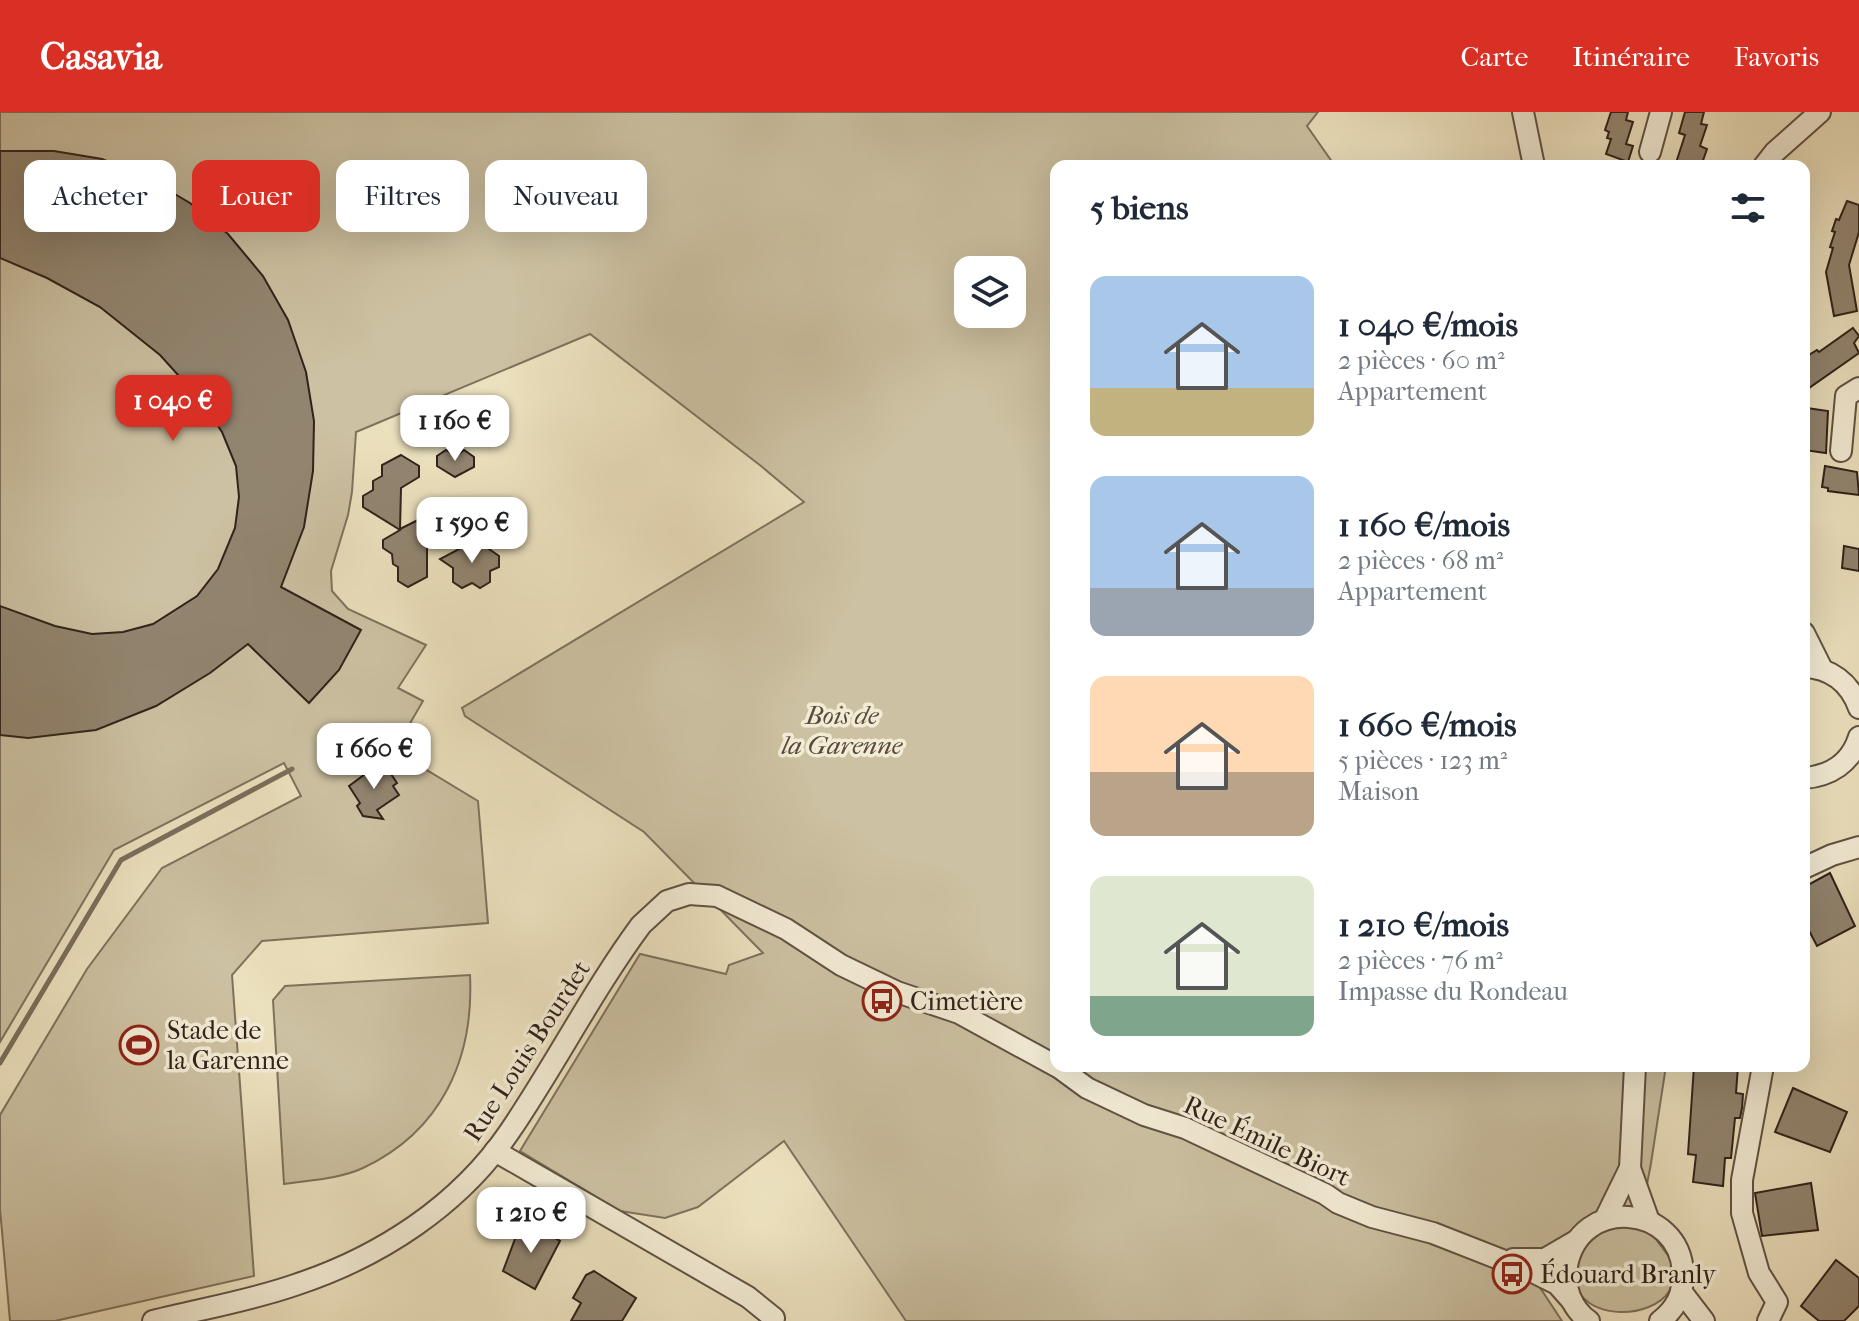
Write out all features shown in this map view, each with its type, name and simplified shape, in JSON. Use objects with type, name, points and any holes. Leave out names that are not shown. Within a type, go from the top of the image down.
[{"type":"street","points":[[1523,112],[1533,160]]},
{"type":"street","points":[[1650,152],[1661,112]]},
{"type":"street","points":[[1769,160],[1820,112]]},
{"type":"street","points":[[1841,451],[1846,396],[1859,388]]},
{"type":"street","points":[[1813,668],[1847,685],[1859,708]]},
{"type":"street","points":[[1810,778],[1850,767],[1851,755],[1859,737]]},
{"type":"street","points":[[1810,865],[1859,847]]},
{"type":"street","name":"Rue Émile Biort","points":[[667,901],[699,893],[717,896],[786,929],[841,965],[897,992],[959,1013],[1050,1063]]},
{"type":"street","name":"Rue Louis Bourdet","points":[[153,1321],[293,1286],[366,1256],[431,1214],[495,1151],[630,940],[648,916],[667,901]]},
{"type":"street","name":"Rue Émile Biort","points":[[1064,1072],[1087,1088],[1144,1115],[1185,1128],[1338,1203],[1388,1222],[1433,1233],[1557,1284],[1589,1321]]},
{"type":"street","points":[[1635,1072],[1630,1168],[1649,1221]]},
{"type":"street","points":[[1762,1072],[1742,1180],[1742,1213],[1759,1273],[1777,1302],[1768,1321]]},
{"type":"street","points":[[495,1151],[748,1297],[774,1318]]},
{"type":"street","points":[[1605,1219],[1630,1168]]},
{"type":"street","points":[[1605,1219],[1619,1216],[1649,1221],[1664,1231],[1676,1246],[1683,1263],[1681,1291],[1667,1316],[1660,1321]]},
{"type":"street","name":"Rue Émile Biort","points":[[1462,1244],[1507,1259],[1537,1260],[1555,1254],[1605,1219]]},
{"type":"street","points":[[1572,1301],[1566,1271],[1576,1241]]},
{"type":"street","points":[[1681,1291],[1704,1321]]},
{"type":"green space","name":"Bois de la Garenne","points":[[0,112],[1318,112],[1307,126],[1331,160],[1050,160],[1050,1072],[1665,1072],[1646,1201],[1651,1230],[1672,1263],[1674,1271],[1670,1290],[1661,1300],[1648,1307],[1617,1312],[1602,1309],[1589,1303],[1579,1293],[1575,1275],[1579,1249],[1535,1280],[1562,1321],[906,1321],[784,1141],[698,1207],[665,1218],[620,1211],[520,1151],[640,954],[726,974],[729,965],[763,953],[644,832],[465,716],[462,708],[804,502],[590,334],[356,432],[348,515],[331,571],[332,591],[348,609],[426,645],[398,688],[423,701],[392,749],[478,801],[488,923],[262,941],[232,975],[254,1276],[55,1321],[10,1321],[0,1209],[0,1115],[87,969],[162,868],[301,796],[284,763],[114,850],[0,1042]]},
{"type":"green space","points":[[470,975],[470,1006],[459,1063],[433,1113],[414,1134],[363,1168],[334,1177],[284,1184],[273,1000],[285,986]]},
{"type":"building","points":[[1611,112],[1628,112],[1626,120],[1633,122],[1626,144],[1633,146],[1629,160],[1606,154],[1611,139],[1607,138],[1609,132],[1605,130]]},
{"type":"building","points":[[1685,112],[1704,112],[1701,124],[1707,125],[1700,146],[1707,149],[1703,160],[1677,160],[1685,135],[1679,133]]},
{"type":"building","points":[[0,151],[54,151],[104,160],[24,160],[24,232],[176,232],[176,195],[192,205],[192,232],[226,232],[263,276],[288,320],[306,372],[314,421],[313,471],[304,527],[281,587],[361,630],[339,670],[309,703],[248,644],[210,673],[156,706],[96,730],[28,738],[0,735],[0,606],[55,626],[92,634],[123,632],[153,624],[197,596],[218,569],[235,528],[239,497],[236,466],[222,432],[198,397],[160,355],[100,307],[47,278],[0,258]]},
{"type":"building","points":[[1847,201],[1859,205],[1859,232],[1849,265],[1857,311],[1834,316],[1826,272],[1833,248],[1830,247],[1835,232],[1832,231]]},
{"type":"building","points":[[1853,328],[1859,336],[1854,343],[1859,353],[1810,387],[1810,354],[1817,350],[1819,352]]},
{"type":"building","points":[[1810,408],[1828,411],[1826,453],[1810,451]]},
{"type":"building","points":[[446,450],[456,456],[464,450],[474,457],[474,467],[455,477],[437,466],[437,456]]},
{"type":"building","points":[[401,455],[419,466],[419,477],[401,488],[400,529],[418,520],[425,525],[427,537],[427,577],[408,587],[398,581],[398,567],[393,564],[392,554],[383,548],[383,540],[400,530],[363,507],[363,496],[373,490],[373,481],[382,476],[382,465]]},
{"type":"building","points":[[1825,466],[1857,472],[1859,495],[1828,491],[1828,488],[1822,487]]},
{"type":"building","points":[[485,500],[499,522],[469,541],[455,519]]},
{"type":"building","points":[[476,540],[499,556],[499,567],[490,571],[490,582],[480,588],[472,583],[462,588],[453,582],[453,568],[440,559]]},
{"type":"building","points":[[1844,546],[1859,549],[1859,571],[1842,568]]},
{"type":"building","points":[[376,766],[387,768],[397,783],[393,786],[399,795],[377,810],[383,819],[363,816],[357,806],[360,803],[349,786]]},
{"type":"building","points":[[1830,873],[1855,926],[1817,946],[1810,933],[1810,884]]},
{"type":"building","points":[[1694,1072],[1738,1072],[1736,1093],[1743,1094],[1742,1108],[1740,1118],[1735,1118],[1731,1158],[1725,1158],[1723,1186],[1693,1182],[1696,1155],[1688,1154]]},
{"type":"building","points":[[1793,1088],[1847,1112],[1830,1152],[1775,1132]]},
{"type":"building","points":[[1811,1183],[1818,1230],[1762,1236],[1755,1193]]},
{"type":"building","points":[[529,1223],[560,1241],[535,1289],[503,1271],[515,1239]]},
{"type":"building","points":[[1836,1260],[1859,1278],[1859,1306],[1844,1321],[1819,1321],[1801,1306]]},
{"type":"building","points":[[594,1271],[636,1298],[622,1321],[571,1321],[581,1303],[573,1298],[586,1275]]},
{"type":"waterway","points":[[0,1063],[121,860],[292,769]]},
{"type":"place","name":"Cimetière","points":[[882,1001]]},
{"type":"place","name":"Stade de la Garenne","points":[[139,1045]]},
{"type":"place","name":"Édouard Branly","points":[[1512,1274]]}]
